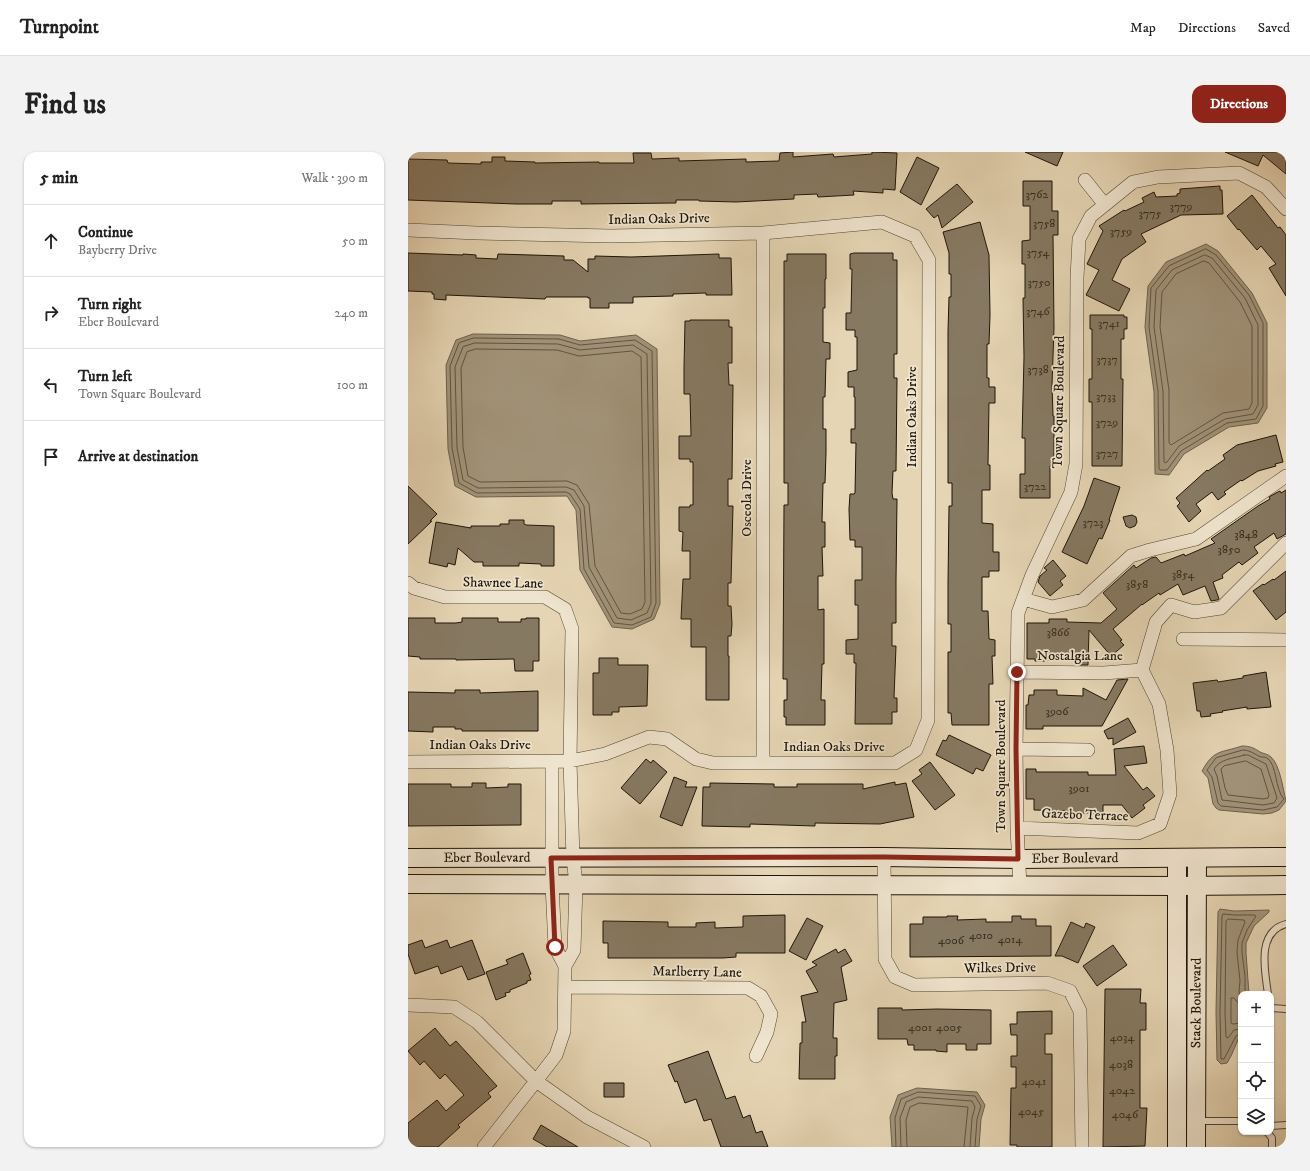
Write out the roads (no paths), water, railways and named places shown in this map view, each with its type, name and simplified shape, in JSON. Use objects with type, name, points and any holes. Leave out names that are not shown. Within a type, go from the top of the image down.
[{"type":"street","name":"Town Square Boulevard","points":[[1020,886],[1017,828],[1016,749],[1018,613],[1032,575],[1071,492],[1076,464],[1077,278],[1079,239],[1091,216],[1132,182],[1158,177],[1239,172],[1266,187],[1286,208]]},
{"type":"street","points":[[1085,180],[1105,205]]},
{"type":"street","name":"Indian Oaks Drive","points":[[408,230],[611,236],[763,233],[882,222],[915,236],[929,260],[928,720],[916,750],[896,763],[713,763],[696,759],[668,739],[649,737],[605,754],[570,761],[408,762]]},
{"type":"street","name":"Osceola Drive","points":[[763,233],[763,763]]},
{"type":"street","points":[[1023,600],[1052,607],[1082,600],[1131,556],[1196,539],[1286,476]]},
{"type":"street","points":[[1142,670],[1156,622],[1171,605],[1194,612],[1221,608],[1286,543]]},
{"type":"street","name":"Shawnee Lane","points":[[408,583],[414,588],[445,597],[546,597],[565,610],[572,628],[570,761]]},
{"type":"street","points":[[1182,639],[1286,640]]},
{"type":"street","name":"Nostalgia Lane","points":[[1017,672],[1104,673],[1142,670]]},
{"type":"street","name":"Gazebo Terrace","points":[[1017,828],[1138,833],[1160,824],[1170,794],[1168,750],[1159,704],[1142,670]]},
{"type":"street","points":[[1016,749],[1088,750]]},
{"type":"street","points":[[484,1147],[556,1056],[564,1031],[566,987],[565,966],[555,947],[552,884],[552,761]]},
{"type":"street","points":[[565,966],[574,950],[576,884],[573,858],[570,761]]},
{"type":"street","points":[[552,798],[571,799]]},
{"type":"street","name":"Eber Boulevard","points":[[408,858],[884,857],[1018,859],[1286,857]]},
{"type":"street","name":"Wilkes Drive","points":[[884,857],[883,885],[885,959],[894,977],[914,985],[1047,983],[1070,991],[1080,1011],[1082,1147]]},
{"type":"street","name":"Stack Boulevard","points":[[1177,858],[1176,886],[1187,1121],[1196,1147]]},
{"type":"street","name":"Stack Boulevard","points":[[1177,1147],[1187,1121],[1197,858]]},
{"type":"street","name":"Eber Boulevard","points":[[408,884],[1020,886],[1286,885]]},
{"type":"street","name":"Marlberry Lane","points":[[566,987],[748,988],[761,996],[771,1014],[767,1032],[756,1056]]},
{"type":"street","points":[[408,1005],[454,1006],[477,1022],[536,1081],[587,1117],[644,1147]]},
{"type":"lane","points":[[1268,991],[1264,952],[1267,938],[1279,926],[1286,924]]},
{"type":"lane","points":[[1274,1008],[1286,1009]]},
{"type":"lane","points":[[1187,1121],[1238,1121]]},
{"type":"lane","points":[[1274,1126],[1286,1125]]},
{"type":"lane","points":[[1270,1135],[1272,1138],[1272,1147]]},
{"type":"water","points":[[1206,244],[1218,251],[1252,293],[1267,323],[1267,408],[1258,423],[1229,427],[1184,454],[1169,475],[1155,474],[1154,392],[1145,327],[1148,286],[1166,262]]},
{"type":"water","points":[[473,334],[560,335],[580,341],[636,335],[657,349],[660,604],[654,619],[632,629],[612,627],[580,570],[576,510],[567,496],[476,497],[455,486],[448,449],[446,365],[456,340]]},
{"type":"water","points":[[1242,746],[1254,748],[1269,755],[1277,766],[1286,801],[1279,810],[1272,813],[1263,814],[1219,810],[1213,804],[1208,778],[1202,771],[1214,755]]},
{"type":"water","points":[[1220,909],[1234,911],[1269,910],[1269,912],[1254,926],[1246,943],[1249,991],[1238,991],[1238,1040],[1227,1063],[1221,1064],[1217,1060],[1216,1012],[1218,912]]},
{"type":"water","points":[[917,1088],[977,1092],[985,1105],[981,1119],[979,1147],[892,1147],[890,1117],[898,1095]]}]
